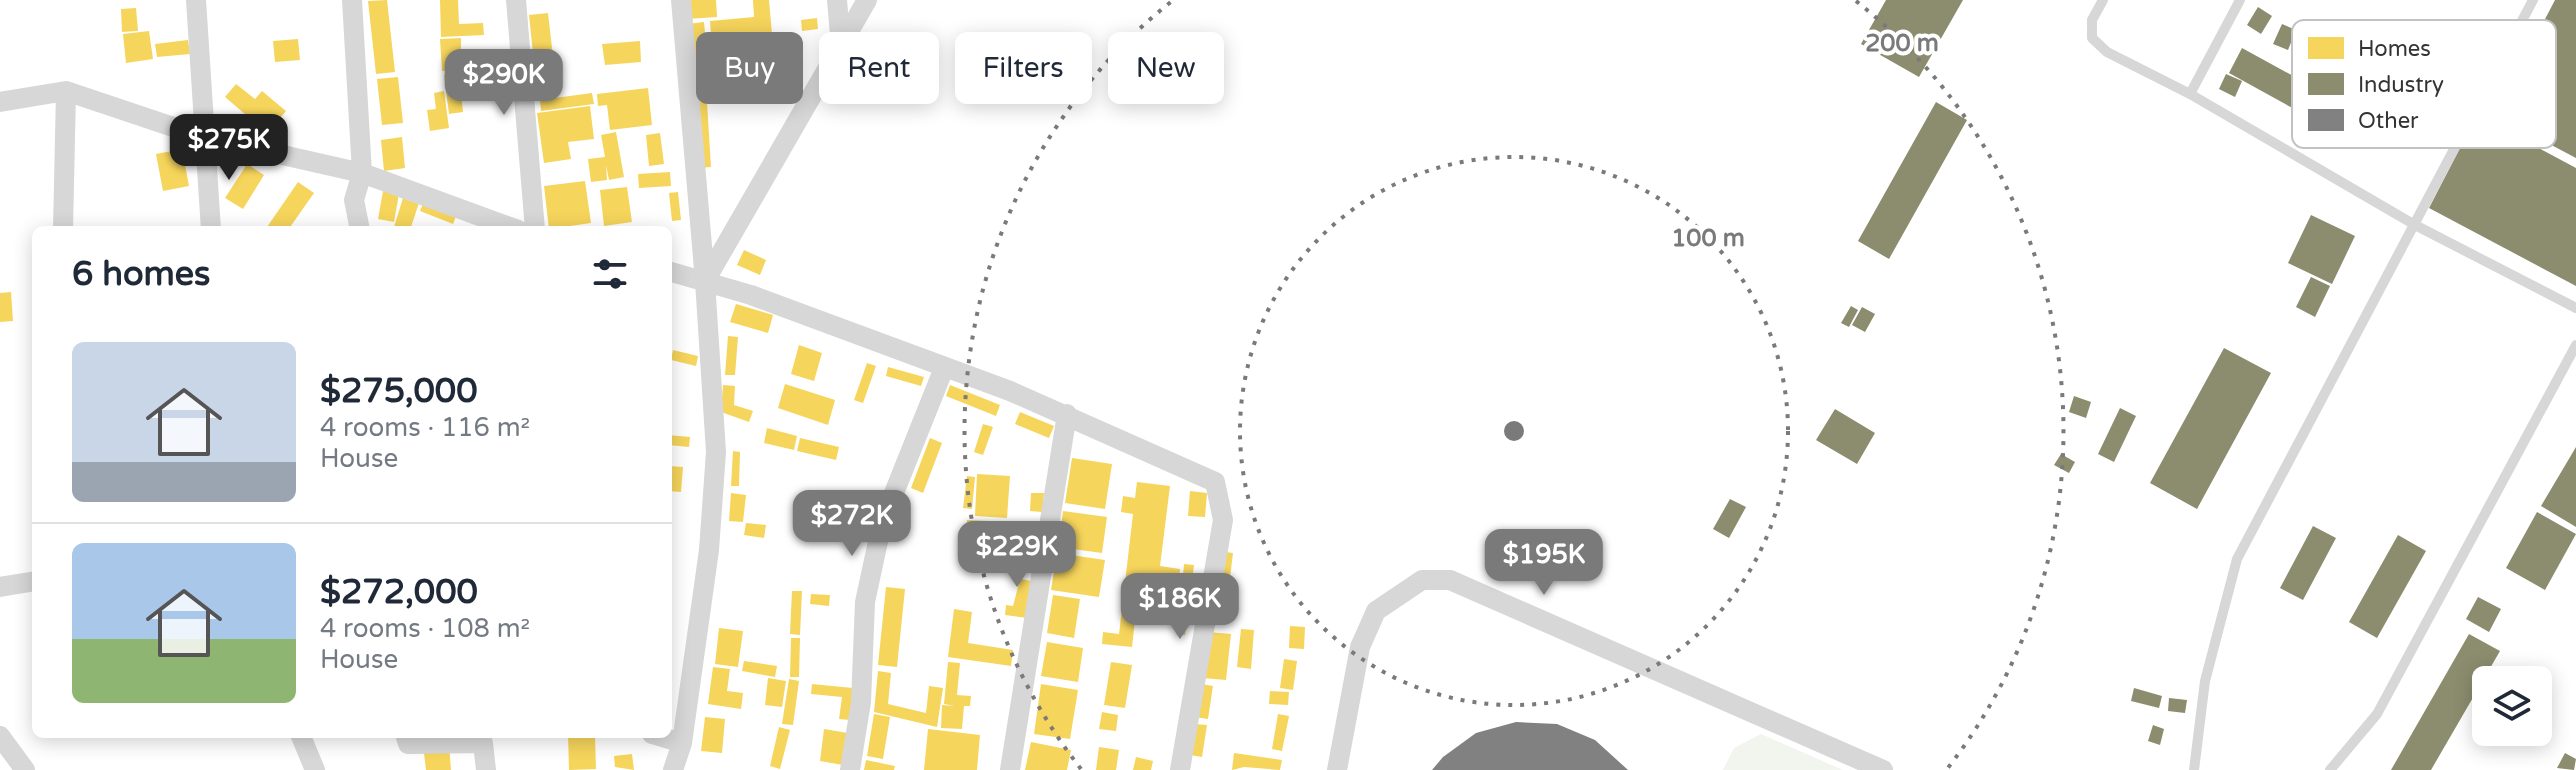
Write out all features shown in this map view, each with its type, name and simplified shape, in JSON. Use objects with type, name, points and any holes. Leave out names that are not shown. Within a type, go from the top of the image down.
[{"type":"street","points":[[196,0],[211,226]]},
{"type":"street","points":[[352,0],[362,173],[354,200],[359,226]]},
{"type":"street","points":[[516,0],[535,226]]},
{"type":"street","points":[[673,770],[682,743],[709,550],[716,452],[681,0]]},
{"type":"street","points":[[837,0],[840,32]]},
{"type":"street","points":[[849,32],[867,0]]},
{"type":"street","points":[[705,281],[819,85]]},
{"type":"street","points":[[63,226],[66,91]]},
{"type":"street","points":[[0,102],[66,91],[203,137],[362,173],[507,226]]},
{"type":"street","points":[[672,272],[705,281],[1067,414],[1215,482],[1223,520],[1180,770]]},
{"type":"street","points":[[850,770],[861,702],[865,602],[882,523],[944,368]]},
{"type":"street","points":[[1010,770],[1067,414]]},
{"type":"street","points":[[1337,770],[1360,647],[1376,611],[1422,580],[1450,580],[1883,770]]},
{"type":"street","points":[[0,587],[32,582]]},
{"type":"street","points":[[0,736],[25,770]]},
{"type":"street","points":[[302,738],[315,770]]},
{"type":"street","points":[[406,738],[408,744],[474,740],[483,743],[486,770]]},
{"type":"street","points":[[665,738],[682,743]]},
{"type":"lane","points":[[2103,0],[2092,20],[2092,38],[2107,52],[2190,94],[2415,225],[2576,308]]},
{"type":"lane","points":[[2190,94],[2240,0]]},
{"type":"lane","points":[[2523,20],[2533,0]]},
{"type":"lane","points":[[2194,770],[2205,681],[2237,559],[2455,148]]},
{"type":"lane","points":[[2330,770],[2377,714],[2576,345]]},
{"type":"shaded area","points":[[1761,734],[1843,770],[1723,770],[1734,748]]},
{"type":"building: Homes","points":[[387,0],[395,72],[376,74],[368,1]]},
{"type":"building: Homes","points":[[440,0],[458,0],[459,24],[483,23],[484,35],[441,37]]},
{"type":"building: Homes","points":[[686,0],[716,0],[717,17],[687,19]]},
{"type":"building: Homes","points":[[753,0],[769,0],[772,32],[711,32],[710,21],[754,17]]},
{"type":"building: Homes","points":[[136,8],[138,31],[122,32],[121,9]]},
{"type":"building: Homes","points":[[548,13],[554,65],[543,66],[546,91],[537,92],[529,15]]},
{"type":"building: Homes","points":[[817,18],[818,29],[802,31],[801,20]]},
{"type":"building: Homes","points":[[704,22],[705,32],[696,32],[696,66],[692,66],[688,24]]},
{"type":"building: Homes","points":[[149,31],[153,59],[126,63],[123,34]]},
{"type":"building: Homes","points":[[461,38],[461,70],[442,71],[440,39]]},
{"type":"building: Homes","points":[[298,39],[300,60],[275,62],[273,41]]},
{"type":"building: Homes","points":[[188,40],[190,54],[157,57],[155,44]]},
{"type":"building: Homes","points":[[640,41],[641,62],[605,65],[602,44]]},
{"type":"building: Homes","points":[[692,70],[696,70],[696,104],[707,104],[711,167],[699,168]]},
{"type":"building: Homes","points":[[459,73],[463,112],[449,114],[444,75]]},
{"type":"building: Homes","points":[[398,77],[403,123],[382,125],[377,79]]},
{"type":"building: Homes","points":[[236,84],[255,99],[262,91],[286,111],[267,133],[225,97]]},
{"type":"building: Homes","points":[[648,88],[652,125],[610,130],[607,105],[598,106],[597,94]]},
{"type":"building: Homes","points":[[444,91],[449,128],[430,131],[427,110],[436,109],[434,93]]},
{"type":"building: Homes","points":[[592,93],[594,104],[541,111],[540,100]]},
{"type":"building: Homes","points":[[590,106],[594,139],[568,142],[571,159],[544,163],[537,113]]},
{"type":"building: Homes","points":[[616,132],[624,177],[609,180],[606,165],[607,180],[591,182],[588,159],[605,157],[601,135]]},
{"type":"building: Homes","points":[[660,133],[664,164],[649,166],[646,135]]},
{"type":"building: Homes","points":[[402,137],[405,168],[384,171],[381,140]]},
{"type":"building: Homes","points":[[182,149],[189,186],[163,191],[156,154]]},
{"type":"building: Homes","points":[[247,164],[264,175],[243,209],[225,198]]},
{"type":"building: Homes","points":[[670,172],[671,186],[639,188],[638,174]]},
{"type":"building: Homes","points":[[585,181],[591,223],[549,226],[544,186]]},
{"type":"building: Homes","points":[[298,182],[314,193],[291,226],[268,226]]},
{"type":"building: Homes","points":[[627,187],[632,222],[604,226],[600,190]]},
{"type":"building: Homes","points":[[383,191],[399,194],[394,222],[378,219]]},
{"type":"building: Homes","points":[[678,192],[681,220],[672,221],[669,193]]},
{"type":"building: Homes","points":[[403,198],[419,203],[411,226],[394,226]]},
{"type":"building: Homes","points":[[424,201],[457,214],[453,224],[420,211]]},
{"type":"building: Homes","points":[[744,250],[766,260],[760,275],[737,265]]},
{"type":"building: Homes","points":[[11,292],[13,321],[0,322],[0,293]]},
{"type":"building: Homes","points":[[736,304],[773,315],[768,333],[730,322]]},
{"type":"building: Homes","points":[[728,336],[738,337],[735,375],[725,375]]},
{"type":"building: Homes","points":[[799,345],[822,353],[814,381],[791,374]]},
{"type":"building: Homes","points":[[673,350],[698,356],[696,366],[672,360]]},
{"type":"building: Homes","points":[[867,363],[876,366],[863,403],[854,400]]},
{"type":"building: Homes","points":[[888,367],[924,377],[921,386],[886,376]]},
{"type":"building: Homes","points":[[785,384],[835,400],[828,425],[778,408]]},
{"type":"building: Homes","points":[[723,385],[735,386],[734,405],[753,411],[749,422],[721,412]]},
{"type":"building: Homes","points":[[950,385],[1000,405],[996,416],[946,396]]},
{"type":"building: Homes","points":[[1020,412],[1054,426],[1049,438],[1015,424]]},
{"type":"building: Homes","points":[[983,424],[993,427],[983,455],[974,452]]},
{"type":"building: Homes","points":[[767,428],[797,436],[794,450],[764,443]]},
{"type":"building: Homes","points":[[672,435],[690,437],[689,447],[672,445]]},
{"type":"building: Homes","points":[[800,438],[839,447],[836,460],[797,451]]},
{"type":"building: Homes","points":[[930,438],[942,443],[923,493],[911,488]]},
{"type":"building: Homes","points":[[733,451],[740,452],[739,486],[731,486]]},
{"type":"building: Homes","points":[[1072,458],[1112,464],[1105,509],[1065,503]]},
{"type":"building: Homes","points":[[672,466],[683,467],[681,492],[672,491]]},
{"type":"building: Homes","points":[[977,474],[1010,476],[1007,518],[975,516]]},
{"type":"building: Homes","points":[[967,476],[975,477],[972,509],[963,508]]},
{"type":"building: Homes","points":[[1137,482],[1170,486],[1160,566],[1180,569],[1179,580],[1140,576],[1132,647],[1102,644],[1103,632],[1119,634],[1133,514],[1121,512],[1123,496],[1135,498]]},
{"type":"building: Homes","points":[[1190,491],[1207,493],[1205,517],[1188,516]]},
{"type":"building: Homes","points":[[731,493],[746,495],[743,522],[729,521]]},
{"type":"building: Homes","points":[[1031,493],[1044,493],[1042,512],[1030,511]]},
{"type":"building: Homes","points":[[1063,511],[1107,517],[1102,553],[1058,547]]},
{"type":"building: Homes","points":[[967,520],[989,521],[987,567],[965,566]]},
{"type":"building: Homes","points":[[746,523],[766,525],[764,538],[744,535]]},
{"type":"building: Homes","points":[[1015,524],[1041,524],[1041,539],[1015,539]]},
{"type":"building: Homes","points":[[1219,551],[1233,553],[1227,602],[1213,600]]},
{"type":"building: Homes","points":[[1057,553],[1105,560],[1099,597],[1051,590]]},
{"type":"building: Homes","points":[[1184,564],[1194,565],[1191,589],[1182,588]]},
{"type":"building: Homes","points":[[1020,579],[1032,581],[1027,618],[1005,615],[1006,605],[1013,606]]},
{"type":"building: Homes","points":[[886,587],[905,589],[897,667],[878,665]]},
{"type":"building: Homes","points":[[792,591],[802,591],[800,635],[790,634]]},
{"type":"building: Homes","points":[[811,594],[830,595],[829,606],[810,604]]},
{"type":"building: Homes","points":[[1053,595],[1080,599],[1074,638],[1047,633]]},
{"type":"building: Homes","points":[[1212,603],[1228,605],[1225,623],[1209,621]]},
{"type":"building: Homes","points":[[1179,605],[1188,606],[1185,635],[1176,634]]},
{"type":"building: Homes","points":[[954,609],[972,612],[968,643],[1013,650],[1011,666],[948,657]]},
{"type":"building: Homes","points":[[1290,626],[1305,627],[1304,649],[1289,648]]},
{"type":"building: Homes","points":[[719,628],[743,631],[738,667],[715,664]]},
{"type":"building: Homes","points":[[1241,629],[1254,630],[1251,669],[1237,667]]},
{"type":"building: Homes","points":[[1208,632],[1231,634],[1226,680],[1203,678]]},
{"type":"building: Homes","points":[[791,638],[800,638],[799,677],[790,677]]},
{"type":"building: Homes","points":[[1047,642],[1083,648],[1078,682],[1041,676]]},
{"type":"building: Homes","points":[[1284,659],[1297,661],[1293,690],[1280,688]]},
{"type":"building: Homes","points":[[744,661],[777,666],[775,677],[742,671]]},
{"type":"building: Homes","points":[[948,662],[960,663],[957,695],[971,696],[970,706],[964,706],[962,729],[941,728],[942,705],[955,706],[944,704]]},
{"type":"building: Homes","points":[[1111,662],[1132,665],[1125,708],[1104,705]]},
{"type":"building: Homes","points":[[713,667],[730,669],[727,691],[743,693],[741,709],[708,704]]},
{"type":"building: Homes","points":[[878,671],[891,673],[888,704],[926,713],[929,686],[943,688],[937,727],[874,712]]},
{"type":"building: Homes","points":[[768,678],[786,681],[782,707],[765,705]]},
{"type":"building: Homes","points":[[789,679],[799,681],[793,725],[782,724]]},
{"type":"building: Homes","points":[[812,684],[853,688],[850,720],[839,719],[842,697],[811,694]]},
{"type":"building: Homes","points":[[1041,684],[1078,690],[1070,739],[1034,734]]},
{"type":"building: Homes","points":[[1201,684],[1213,686],[1208,719],[1195,717]]},
{"type":"building: Homes","points":[[1270,691],[1289,692],[1288,705],[1269,704]]},
{"type":"building: Homes","points":[[1102,712],[1118,715],[1116,731],[1099,729]]},
{"type":"building: Homes","points":[[874,714],[890,717],[883,759],[867,756]]},
{"type":"building: Homes","points":[[1278,714],[1289,716],[1282,751],[1272,749]]},
{"type":"building: Homes","points":[[705,717],[725,719],[722,753],[701,751]]},
{"type":"building: Homes","points":[[1195,724],[1207,725],[1202,757],[1190,755]]},
{"type":"building: Homes","points":[[779,727],[790,730],[780,769],[770,766]]},
{"type":"building: Homes","points":[[824,729],[848,733],[843,765],[820,761]]},
{"type":"building: Homes","points":[[928,729],[980,735],[977,770],[924,770]]},
{"type":"building: Homes","points":[[568,738],[595,738],[596,769],[569,770]]},
{"type":"building: Homes","points":[[1031,742],[1071,750],[1067,770],[1025,770]]},
{"type":"building: Homes","points":[[449,743],[451,770],[426,770],[423,745]]},
{"type":"building: Homes","points":[[1099,747],[1119,750],[1116,770],[1096,770]]},
{"type":"building: Homes","points":[[1234,753],[1282,760],[1280,770],[1244,767],[1232,770]]},
{"type":"building: Homes","points":[[632,754],[634,770],[615,767],[614,756]]},
{"type":"building: Homes","points":[[1136,757],[1153,761],[1151,770],[1133,770]]},
{"type":"building: Homes","points":[[866,760],[895,766],[894,770],[864,770]]},
{"type":"building: Industry","points":[[1886,0],[1963,0],[1919,77],[1861,44]]},
{"type":"building: Industry","points":[[2555,0],[2576,0],[2576,158],[2556,147],[2556,20],[2545,20]]},
{"type":"building: Industry","points":[[2258,7],[2272,16],[2261,34],[2247,25]]},
{"type":"building: Industry","points":[[2282,24],[2292,28],[2288,50],[2273,44]]},
{"type":"building: Industry","points":[[2242,48],[2292,75],[2292,108],[2229,73]]},
{"type":"building: Industry","points":[[2226,74],[2242,81],[2235,97],[2219,89]]},
{"type":"building: Industry","points":[[1936,102],[1967,120],[1889,259],[1858,241]]},
{"type":"building: Industry","points":[[2460,148],[2539,148],[2576,168],[2576,286],[2429,208]]},
{"type":"building: Industry","points":[[2311,215],[2355,236],[2332,284],[2288,263]]},
{"type":"building: Industry","points":[[2311,277],[2330,286],[2315,317],[2296,307]]},
{"type":"building: Industry","points":[[1851,306],[1858,310],[1849,327],[1841,323]]},
{"type":"building: Industry","points":[[1862,307],[1875,314],[1865,332],[1852,325]]},
{"type":"building: Industry","points":[[2224,348],[2271,373],[2197,509],[2150,483]]},
{"type":"building: Industry","points":[[2074,396],[2091,402],[2086,418],[2069,412]]},
{"type":"building: Industry","points":[[2120,408],[2136,416],[2114,462],[2098,454]]},
{"type":"building: Industry","points":[[1835,409],[1875,433],[1857,464],[1816,440]]},
{"type":"building: Industry","points":[[2576,447],[2576,527],[2541,506]]},
{"type":"building: Industry","points":[[2061,454],[2075,462],[2069,473],[2054,465]]},
{"type":"building: Industry","points":[[1730,499],[1746,507],[1729,538],[1713,529]]},
{"type":"building: Industry","points":[[2537,512],[2576,534],[2545,590],[2506,568]]},
{"type":"building: Industry","points":[[2313,526],[2336,538],[2303,600],[2280,588]]},
{"type":"building: Industry","points":[[2398,535],[2426,551],[2377,638],[2349,622]]},
{"type":"building: Industry","points":[[2478,597],[2501,609],[2489,632],[2466,619]]},
{"type":"building: Industry","points":[[2469,634],[2500,651],[2491,666],[2472,666],[2472,699],[2431,770],[2391,770]]},
{"type":"building: Industry","points":[[2134,688],[2162,696],[2159,708],[2131,701]]},
{"type":"building: Industry","points":[[2169,698],[2187,700],[2185,713],[2168,711]]},
{"type":"building: Industry","points":[[2153,725],[2164,729],[2160,745],[2148,741]]},
{"type":"building: Industry","points":[[2565,753],[2576,759],[2574,770],[2557,768]]},
{"type":"building: Other","points":[[1516,722],[1557,724],[1595,740],[1628,770],[1432,770],[1443,757],[1476,733]]}]
